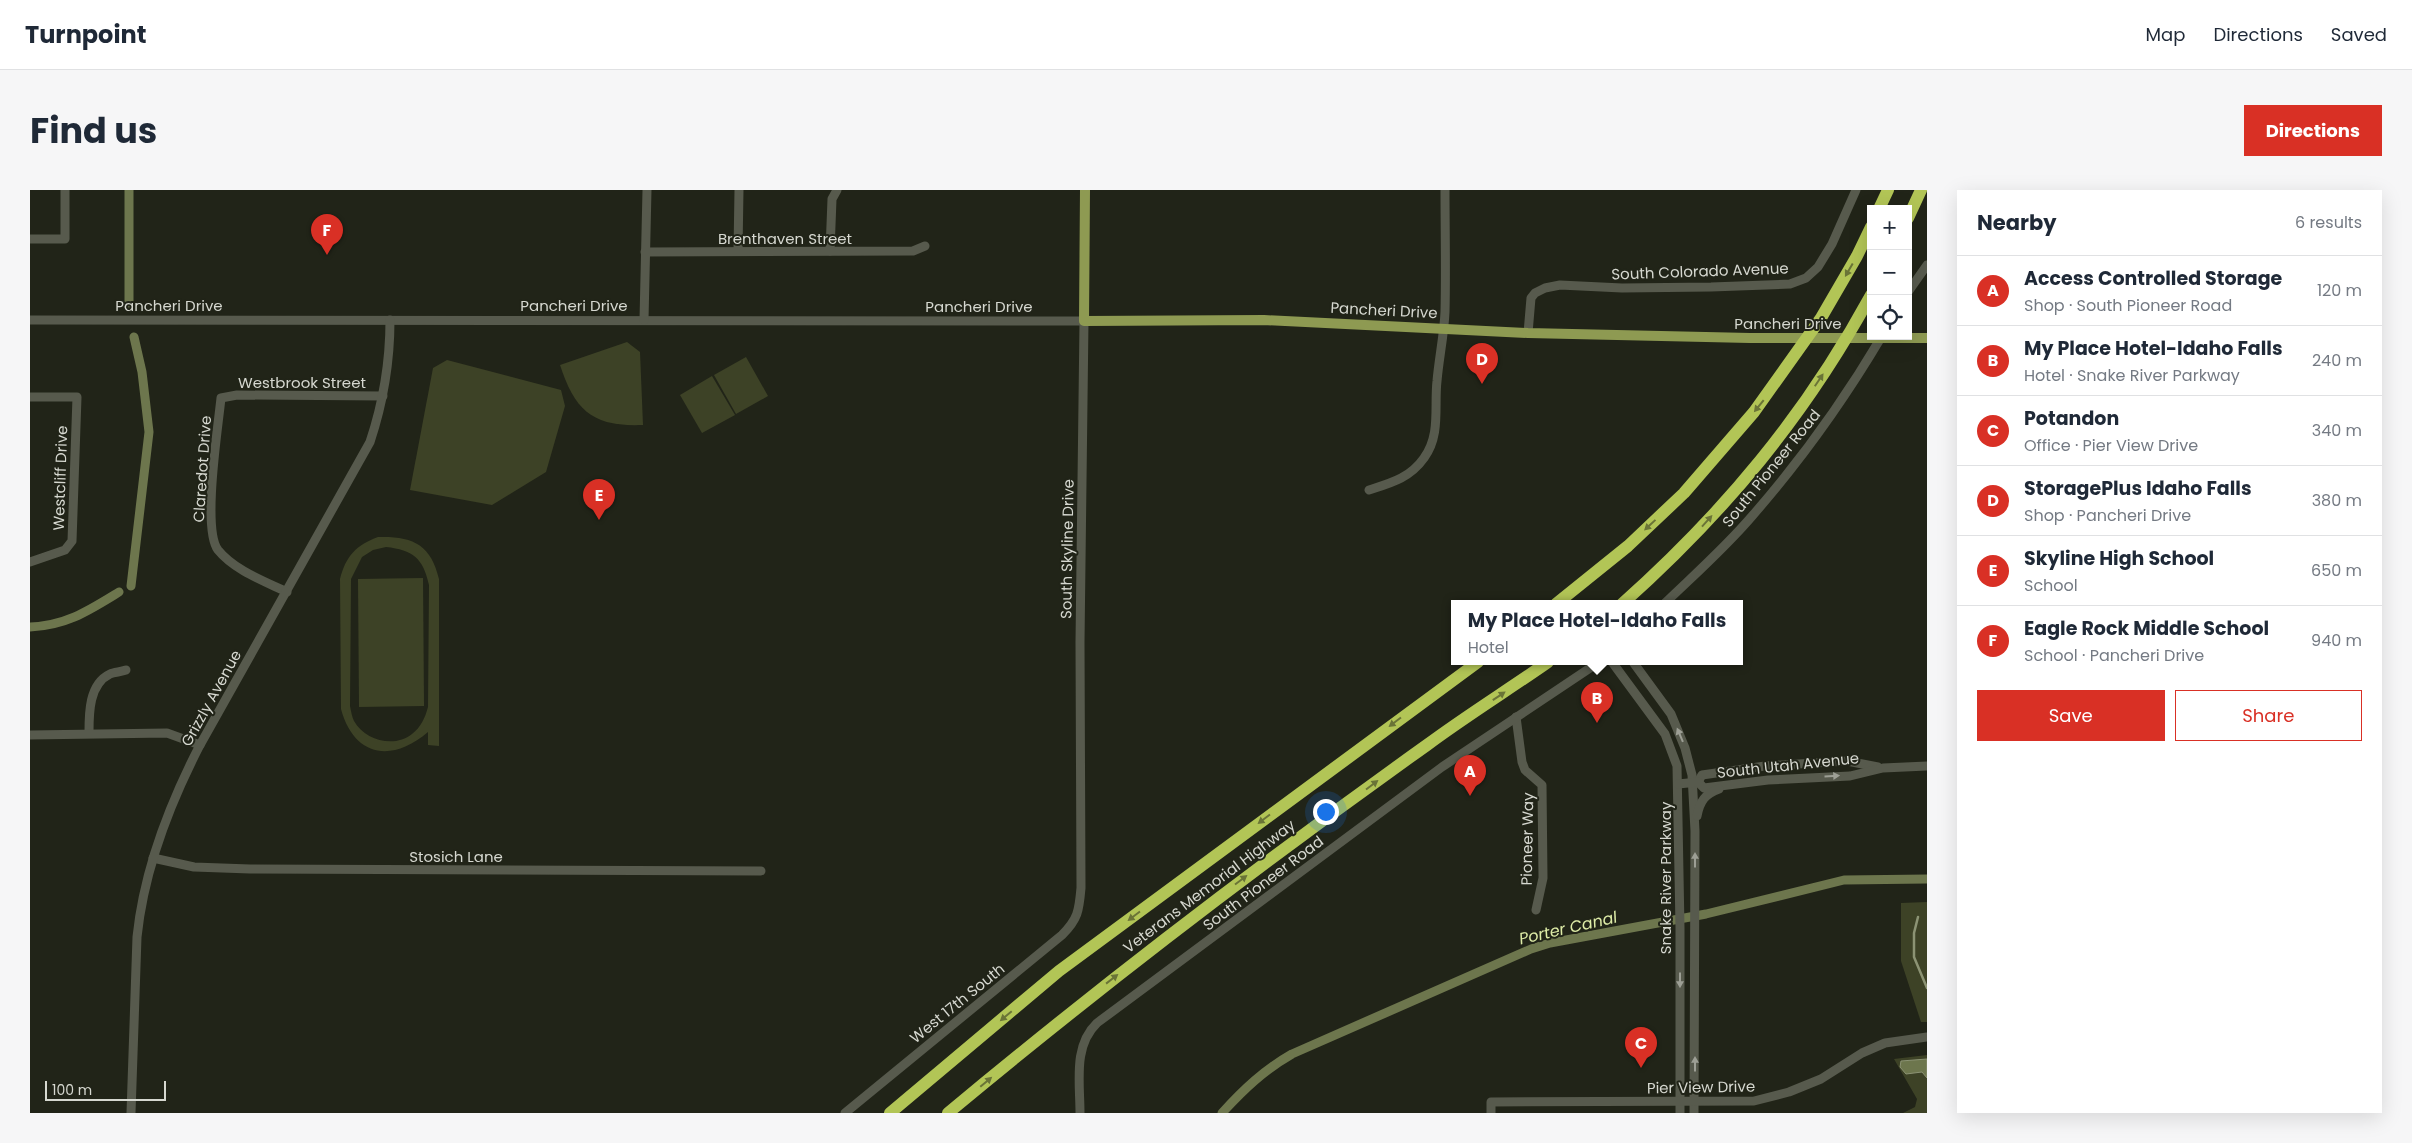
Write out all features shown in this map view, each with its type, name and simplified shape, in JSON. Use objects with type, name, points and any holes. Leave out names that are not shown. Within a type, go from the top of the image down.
[{"type":"highway","points":[[1881,205],[1888,190]]},
{"type":"highway","points":[[1912,209],[1921,190]]},
{"type":"highway","points":[[1561,600],[1628,546],[1684,493],[1754,412],[1821,318],[1867,235]]},
{"type":"highway","points":[[1626,600],[1686,545],[1757,467],[1790,424],[1835,356],[1870,295]]},
{"type":"highway","name":"Veterans Memorial Highway","points":[[890,1113],[1059,971],[1474,665]]},
{"type":"highway","name":"Veterans Memorial Highway","points":[[948,1113],[1068,1013],[1243,878],[1427,744],[1544,665]]},
{"type":"main road","name":"South Skyline Drive","points":[[1084,321],[1085,190]]},
{"type":"main road","name":"Pancheri Drive","points":[[1084,321],[1264,320],[1528,333],[1750,338],[1927,338]]},
{"type":"street","points":[[30,240],[65,239],[65,190]]},
{"type":"street","points":[[644,320],[647,190]]},
{"type":"street","points":[[738,251],[739,190]]},
{"type":"street","points":[[830,251],[832,199],[837,190]]},
{"type":"street","points":[[1369,490],[1398,481],[1411,473],[1424,458],[1432,444],[1436,419],[1436,380],[1443,328],[1445,190]]},
{"type":"street","name":"South Colorado Avenue","points":[[1528,333],[1530,298],[1545,288],[1560,285],[1622,288],[1718,287],[1790,284],[1806,278],[1818,267],[1832,244],[1856,190]]},
{"type":"street","name":"Brenthaven Street","points":[[645,252],[913,251],[925,246]]},
{"type":"street","points":[[1912,287],[1927,266]]},
{"type":"street","name":"Pancheri Drive","points":[[30,320],[1084,321]]},
{"type":"street","name":"Grizzly Avenue","points":[[131,1113],[137,937],[140,911],[153,858],[170,808],[200,744],[362,460],[370,442],[383,396],[390,339],[390,320]]},
{"type":"street","name":"South Skyline Drive","points":[[1079,909],[1081,888],[1080,642],[1084,321]]},
{"type":"street","name":"South Pioneer Road","points":[[1668,600],[1752,516],[1788,474],[1834,412],[1879,340]]},
{"type":"street","name":"Westbrook Street","points":[[221,398],[237,395],[383,396]]},
{"type":"street","name":"Westcliff Drive","points":[[30,397],[77,397],[72,541],[64,550],[30,562]]},
{"type":"street","name":"Claredot Drive","points":[[221,398],[213,485],[212,539],[227,559],[287,592]]},
{"type":"street","name":"South Pioneer Road","points":[[1080,1113],[1082,1048],[1090,1030],[1097,1023],[1442,767],[1594,665]]},
{"type":"street","name":"Snake River Parkway","points":[[1614,665],[1665,734],[1677,766],[1680,912],[1680,1113]]},
{"type":"street","name":"Snake River Parkway","points":[[1635,665],[1671,714],[1685,748],[1695,782],[1694,1113]]},
{"type":"street","points":[[89,732],[88,708],[102,681],[110,674],[126,670]]},
{"type":"street","name":"Pioneer Way","points":[[1516,716],[1522,762],[1525,770],[1542,785],[1543,878],[1536,910]]},
{"type":"street","points":[[30,735],[89,732],[167,733],[200,744]]},
{"type":"street","name":"South Utah Avenue","points":[[1678,784],[1695,782],[1702,775],[1775,765],[1847,761],[1883,768]]},
{"type":"street","name":"South Utah Avenue","points":[[1695,782],[1704,788],[1768,780],[1850,776],[1883,768],[1927,766]]},
{"type":"street","points":[[1695,831],[1702,799],[1710,792],[1734,784]]},
{"type":"street","name":"Stosich Lane","points":[[153,858],[194,867],[250,870],[761,871]]},
{"type":"street","name":"West 17th South","points":[[845,1113],[1062,936],[1075,922],[1079,909]]},
{"type":"street","name":"Pier View Drive","points":[[1491,1113],[1491,1102],[1695,1102],[1770,1099],[1821,1079],[1862,1054],[1886,1043],[1927,1037]]},
{"type":"shaded area","points":[[627,342],[640,352],[643,425],[611,423],[588,413],[572,394],[560,365]]},
{"type":"shaded area","points":[[746,357],[768,396],[736,414],[714,375]]},
{"type":"shaded area","points":[[447,360],[561,390],[565,406],[546,472],[492,505],[410,490],[433,368]]},
{"type":"shaded area","points":[[712,376],[735,415],[702,433],[680,395]]},
{"type":"shaded area","points":[[378,537],[390,537],[401,538],[418,544],[431,558],[435,567],[439,579],[439,746],[428,745],[428,732],[414,742],[388,751],[376,750],[365,746],[355,737],[347,725],[341,709],[340,579],[345,564],[353,552],[370,540]],"holes":[[[386,547],[410,553],[420,562],[424,568],[429,585],[428,707],[422,722],[412,734],[397,741],[389,741],[373,738],[359,728],[354,721],[350,706],[351,579],[362,557],[373,550]]]},
{"type":"shaded area","points":[[423,578],[424,706],[359,707],[358,579]]},
{"type":"shaded area","points":[[1927,902],[1927,1022],[1921,1022],[1901,961],[1901,903]]},
{"type":"shaded area","points":[[1927,1055],[1927,1113],[1903,1113],[1915,1107],[1917,1099],[1894,1059]]},
{"type":"shaded area","points":[[1927,1059],[1927,1078],[1922,1072],[1906,1074],[1900,1067],[1901,1061]]},
{"type":"waterway","points":[[129,190],[129,303]]},
{"type":"waterway","points":[[131,586],[149,432],[142,372],[134,337]]},
{"type":"waterway","points":[[30,627],[43,626],[77,616],[119,592]]},
{"type":"waterway","name":"Porter Canal","points":[[1222,1113],[1255,1080],[1292,1054],[1531,949],[1550,943],[1706,914],[1844,880],[1927,879]]},
{"type":"waterway","points":[[1918,917],[1914,933],[1914,957],[1927,988]]},
{"type":"place","name":"Eagle Rock Middle School","points":[[327,255]]},
{"type":"place","name":"StoragePlus Idaho Falls","points":[[1482,384]]},
{"type":"place","name":"Skyline High School","points":[[599,520]]},
{"type":"place","name":"My Place Hotel-Idaho Falls","points":[[1597,723]]},
{"type":"place","name":"Access Controlled Storage","points":[[1470,796]]},
{"type":"place","name":"Potandon","points":[[1641,1068]]}]
